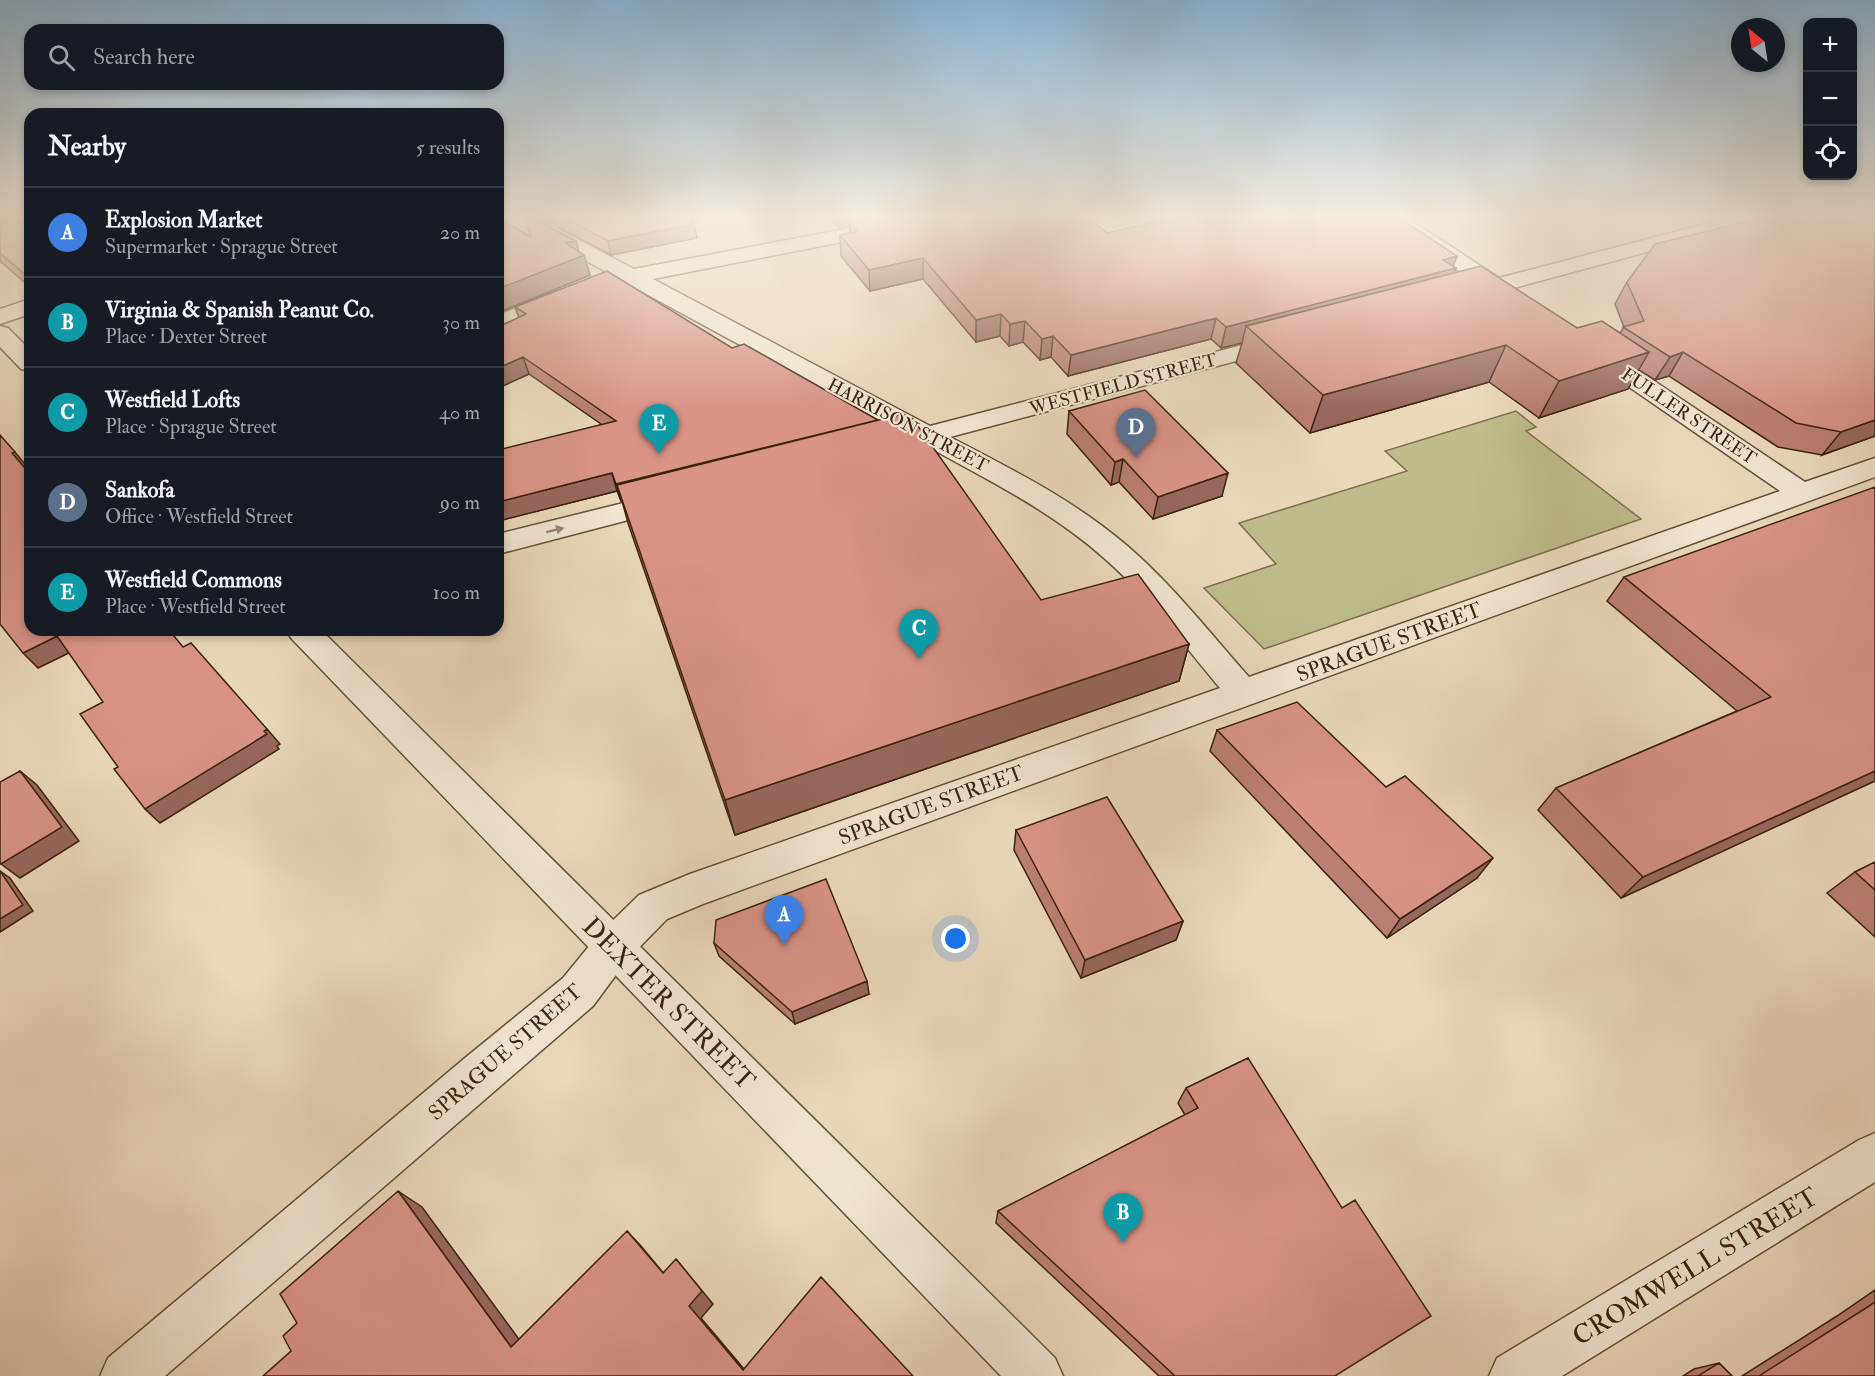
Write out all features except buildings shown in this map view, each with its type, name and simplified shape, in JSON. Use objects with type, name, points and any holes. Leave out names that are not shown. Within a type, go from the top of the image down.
[{"type":"street","name":"HARRISON STREET","points":[[645,283],[1045,499],[1083,525],[1126,561],[1173,611],[1244,694]]},
{"type":"street","points":[[1492,283],[1525,306]]},
{"type":"street","points":[[1442,300],[1506,283]]},
{"type":"street","points":[[504,321],[582,289]]},
{"type":"street","points":[[0,317],[24,308]]},
{"type":"street","points":[[0,333],[24,358]]},
{"type":"street","name":"WESTFIELD STREET","points":[[862,452],[1304,336]]},
{"type":"street","name":"FULLER STREET","points":[[1575,339],[1804,494]]},
{"type":"street","name":"SPRAGUE STREET","points":[[126,1376],[578,992],[613,947],[653,908],[690,891],[1875,467]]},
{"type":"street","points":[[504,542],[691,495]]},
{"type":"street","name":"DEXTER STREET","points":[[308,636],[1037,1376]]},
{"type":"street","name":"CROMWELL STREET","points":[[1515,1376],[1875,1156]]},
{"type":"shaded area","points":[[1516,411],[1536,427],[1526,431],[1641,519],[1264,649],[1204,588],[1276,564],[1239,523],[1407,471],[1385,451]]},
{"type":"place","name":"Westfield Commons","points":[[659,454]]},
{"type":"place","name":"Sankofa","points":[[1136,458]]},
{"type":"place","name":"Westfield Lofts","points":[[919,659]]},
{"type":"place","name":"Explosion Market","points":[[784,945]]},
{"type":"place","name":"Virginia & Spanish Peanut Co.","points":[[1123,1243]]}]
